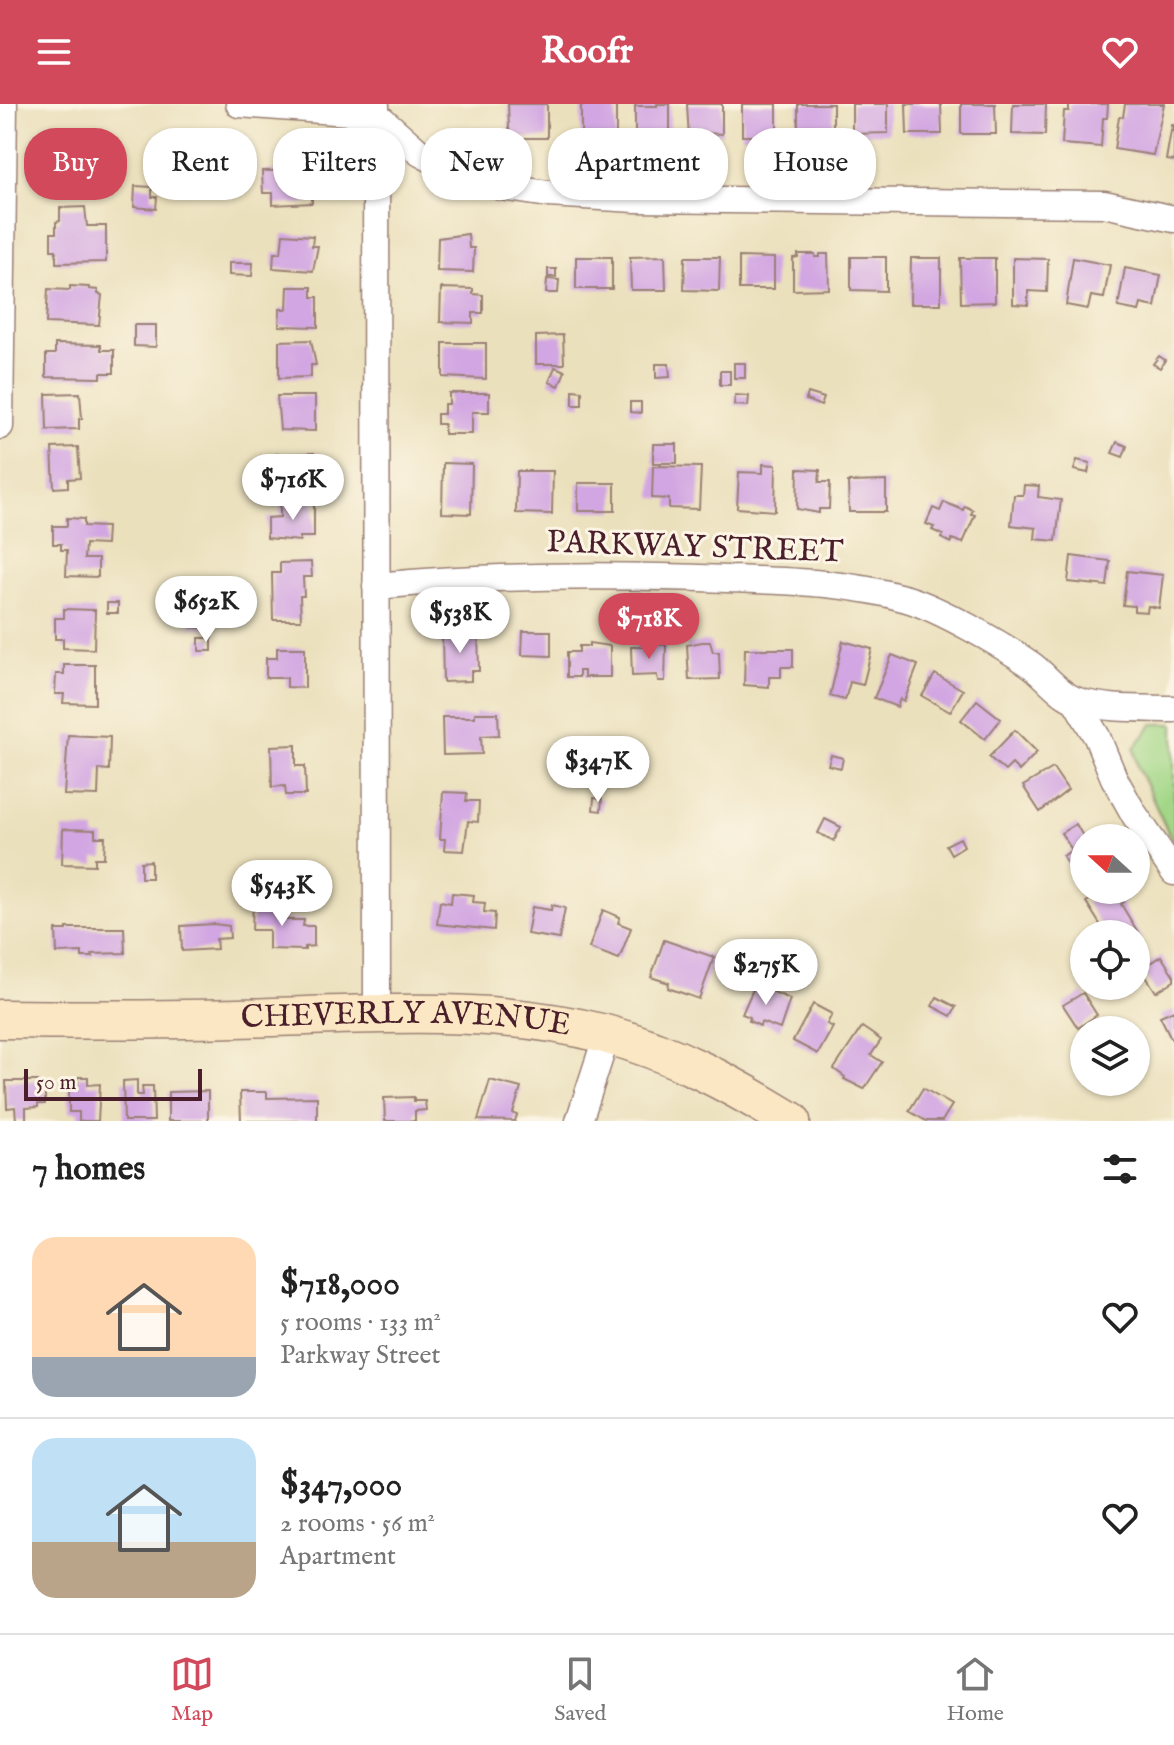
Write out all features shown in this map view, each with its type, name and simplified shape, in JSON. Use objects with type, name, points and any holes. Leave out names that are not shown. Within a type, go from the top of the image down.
[{"type":"street","points":[[0,426],[4,104]]},
{"type":"street","points":[[239,104],[376,109],[420,153],[460,174],[501,187],[548,194],[636,199],[1104,204],[1174,219]]},
{"type":"street","points":[[376,109],[377,1014]]},
{"type":"street","name":"PARKWAY STREET","points":[[376,586],[463,578],[552,576],[696,577],[862,588],[910,600],[957,622],[1030,663],[1075,700]]},
{"type":"street","points":[[1075,700],[1119,707],[1174,709]]},
{"type":"street","points":[[1075,700],[1097,737],[1114,778],[1134,814],[1174,872]]},
{"type":"street","name":"CHEVERLY AVENUE","points":[[0,1019],[134,1020],[377,1014],[515,1018],[562,1024],[664,1054],[731,1085],[791,1121]]},
{"type":"street","points":[[579,1121],[607,1035]]},
{"type":"green space","points":[[1153,724],[1174,724],[1174,845],[1138,768],[1134,748]]},
{"type":"building","points":[[508,104],[547,104],[547,138],[532,138],[532,128],[509,128]]},
{"type":"building","points":[[670,104],[670,128],[635,128],[635,106]]},
{"type":"building","points":[[687,104],[722,104],[722,128],[688,128]]},
{"type":"building","points":[[742,104],[777,104],[777,128],[744,128],[742,136]]},
{"type":"building","points":[[798,104],[833,104],[833,128],[798,128]]},
{"type":"building","points":[[852,104],[888,104],[888,133],[876,133],[876,128],[852,128]]},
{"type":"building","points":[[906,104],[941,104],[942,134],[907,134]]},
{"type":"building","points":[[961,104],[995,104],[996,134],[961,134]]},
{"type":"building","points":[[1013,104],[1046,104],[1045,135],[1012,134]]},
{"type":"building","points":[[1069,104],[1108,104],[1107,118],[1103,118],[1101,147],[1062,144],[1064,111],[1069,111]]},
{"type":"building","points":[[1125,104],[1164,104],[1153,155],[1114,149],[1119,117],[1123,117]]},
{"type":"building","points":[[581,105],[616,105],[616,128],[581,128]]},
{"type":"building","points":[[1174,125],[1174,161],[1166,160]]},
{"type":"building","points":[[262,171],[273,171],[273,193],[263,193]]},
{"type":"building","points":[[135,186],[143,186],[143,200],[157,200],[156,209],[134,207]]},
{"type":"building","points":[[273,200],[312,200],[312,203],[273,205]]},
{"type":"building","points":[[85,207],[87,226],[106,226],[106,262],[56,263],[56,250],[51,250],[51,233],[56,233],[60,208]]},
{"type":"building","points":[[283,234],[313,236],[312,246],[318,246],[313,271],[273,268],[274,253],[281,253]]},
{"type":"building","points":[[468,234],[469,248],[474,248],[473,272],[437,271],[438,238]]},
{"type":"building","points":[[798,254],[820,257],[820,254],[828,254],[829,289],[793,290],[793,258]]},
{"type":"building","points":[[665,256],[666,290],[631,290],[630,257]]},
{"type":"building","points":[[576,257],[612,257],[612,289],[576,289]]},
{"type":"building","points":[[685,257],[720,257],[719,291],[684,290]]},
{"type":"building","points":[[739,257],[774,258],[774,289],[739,289]]},
{"type":"building","points":[[851,257],[886,257],[886,291],[851,290]]},
{"type":"building","points":[[911,258],[941,258],[941,304],[910,304]]},
{"type":"building","points":[[960,258],[995,258],[995,302],[961,303]]},
{"type":"building","points":[[1013,258],[1048,259],[1047,292],[1028,291],[1028,305],[1013,304]]},
{"type":"building","points":[[1073,258],[1110,265],[1104,298],[1091,296],[1088,309],[1066,305]]},
{"type":"building","points":[[229,263],[253,263],[252,276],[229,275]]},
{"type":"building","points":[[1125,268],[1161,275],[1155,307],[1141,304],[1139,311],[1118,307]]},
{"type":"building","points":[[548,269],[556,269],[556,277],[548,277]]},
{"type":"building","points":[[547,279],[559,280],[558,293],[546,293]]},
{"type":"building","points":[[70,286],[89,287],[102,295],[99,325],[46,323],[48,289],[70,290]]},
{"type":"building","points":[[288,287],[312,287],[312,297],[318,297],[318,327],[279,326],[280,309],[287,309]]},
{"type":"building","points":[[441,288],[473,289],[473,294],[483,295],[483,313],[473,313],[473,323],[440,322]]},
{"type":"building","points":[[134,325],[156,325],[156,347],[134,346]]},
{"type":"building","points":[[563,335],[564,364],[536,364],[536,336]]},
{"type":"building","points":[[311,340],[316,365],[311,365],[311,377],[279,378],[279,341]]},
{"type":"building","points":[[443,343],[486,343],[486,379],[443,377]]},
{"type":"building","points":[[55,344],[101,345],[101,350],[114,350],[114,373],[101,373],[101,378],[46,377],[46,354],[55,354]]},
{"type":"building","points":[[1159,356],[1165,360],[1160,368],[1153,364]]},
{"type":"building","points":[[734,363],[745,363],[745,378],[734,378]]},
{"type":"building","points":[[656,364],[669,364],[670,377],[656,378]]},
{"type":"building","points":[[555,367],[565,371],[559,386],[549,382]]},
{"type":"building","points":[[720,371],[730,371],[730,385],[720,385]]},
{"type":"building","points":[[573,390],[582,391],[582,405],[573,405]]},
{"type":"building","points":[[80,393],[82,419],[79,419],[79,429],[47,430],[46,394]]},
{"type":"building","points":[[449,393],[489,393],[489,412],[472,412],[472,434],[444,434],[444,424],[437,424],[437,414],[444,414],[444,404],[449,404]]},
{"type":"building","points":[[808,393],[824,398],[821,406],[806,400]]},
{"type":"building","points":[[735,395],[749,396],[748,406],[734,405]]},
{"type":"building","points":[[277,396],[315,396],[315,431],[280,430]]},
{"type":"building","points":[[630,402],[641,402],[641,413],[630,412]]},
{"type":"building","points":[[1117,442],[1127,446],[1123,457],[1112,453]]},
{"type":"building","points":[[653,444],[677,444],[677,463],[653,463]]},
{"type":"building","points":[[78,447],[80,478],[68,479],[68,487],[54,488],[52,448]]},
{"type":"building","points":[[314,453],[315,488],[280,489],[276,454]]},
{"type":"building","points":[[1077,460],[1090,463],[1088,473],[1074,470]]},
{"type":"building","points":[[443,463],[472,464],[471,514],[442,513]]},
{"type":"building","points":[[763,464],[776,465],[775,511],[737,508],[739,472],[763,473]]},
{"type":"building","points":[[653,466],[701,467],[699,509],[669,508],[669,499],[652,498]]},
{"type":"building","points":[[798,469],[820,470],[819,482],[830,482],[829,509],[819,509],[819,513],[797,509]]},
{"type":"building","points":[[517,471],[553,471],[552,514],[516,513]]},
{"type":"building","points":[[886,481],[886,512],[849,512],[848,482]]},
{"type":"building","points":[[578,483],[615,483],[615,511],[578,511]]},
{"type":"building","points":[[1024,485],[1039,486],[1038,497],[1061,500],[1056,541],[1035,539],[1036,528],[1011,525],[1014,495],[1023,495]]},
{"type":"building","points":[[280,502],[314,502],[314,537],[299,537],[300,541],[267,538],[267,518],[280,517]]},
{"type":"building","points":[[944,502],[963,510],[965,506],[973,510],[971,514],[975,515],[963,543],[952,539],[951,543],[941,538],[943,535],[926,524],[933,508],[940,511]]},
{"type":"building","points":[[67,518],[84,519],[84,526],[107,527],[106,545],[85,544],[84,559],[98,559],[98,577],[66,576],[67,550],[61,550],[61,544],[53,544],[53,526],[67,526]]},
{"type":"building","points":[[1071,556],[1110,561],[1107,586],[1068,582]]},
{"type":"building","points":[[311,562],[312,577],[303,577],[301,620],[273,620],[272,573],[280,573],[280,563]]},
{"type":"building","points":[[1127,571],[1163,575],[1159,608],[1148,606],[1147,612],[1134,611],[1134,606],[1123,605]]},
{"type":"building","points":[[192,601],[217,602],[216,628],[191,627]]},
{"type":"building","points":[[107,603],[118,603],[118,613],[107,613]]},
{"type":"building","points":[[64,609],[95,610],[94,649],[63,648],[63,639],[55,639],[55,618],[64,618]]},
{"type":"building","points":[[478,629],[479,671],[471,671],[471,681],[443,682],[442,636],[447,636],[447,630]]},
{"type":"building","points":[[523,631],[551,631],[551,656],[522,655]]},
{"type":"building","points":[[199,638],[212,638],[212,651],[199,651]]},
{"type":"building","points":[[843,641],[872,649],[863,685],[850,682],[845,700],[830,696]]},
{"type":"building","points":[[643,642],[666,645],[665,681],[658,681],[657,675],[632,676],[631,647],[643,647]]},
{"type":"building","points":[[710,642],[713,652],[719,652],[720,679],[689,680],[687,645]]},
{"type":"building","points":[[589,643],[610,646],[610,677],[584,677],[584,671],[579,671],[579,677],[567,677],[567,652],[579,652],[579,646],[589,646]]},
{"type":"building","points":[[277,648],[305,648],[305,688],[287,687],[287,678],[266,678],[266,658],[277,658]]},
{"type":"building","points":[[745,649],[793,649],[793,667],[781,667],[781,677],[769,677],[769,687],[744,685]]},
{"type":"building","points":[[892,655],[918,665],[904,701],[900,699],[897,707],[874,698]]},
{"type":"building","points":[[64,665],[95,665],[95,704],[63,703],[64,694],[55,694],[56,674],[64,674]]},
{"type":"building","points":[[935,674],[963,690],[950,712],[922,696]]},
{"type":"building","points":[[977,700],[1001,719],[985,739],[961,720]]},
{"type":"building","points":[[475,713],[498,713],[499,735],[481,736],[482,754],[443,755],[442,717],[475,717]]},
{"type":"building","points":[[1015,730],[1037,752],[1019,771],[1012,764],[1005,771],[989,757]]},
{"type":"building","points":[[68,735],[110,737],[109,770],[99,769],[98,796],[64,795]]},
{"type":"building","points":[[296,745],[296,766],[305,766],[306,795],[286,795],[285,786],[272,787],[271,746]]},
{"type":"building","points":[[613,751],[614,762],[604,763],[603,752]]},
{"type":"building","points":[[831,755],[843,758],[841,768],[828,765]]},
{"type":"building","points":[[1053,768],[1068,790],[1040,812],[1023,786]]},
{"type":"building","points":[[443,792],[467,793],[466,801],[479,801],[478,822],[468,821],[464,851],[444,850],[445,839],[440,839]]},
{"type":"building","points":[[594,798],[602,799],[601,811],[593,810]]},
{"type":"building","points":[[825,819],[841,827],[834,841],[818,833]]},
{"type":"building","points":[[1070,828],[1070,847],[1061,833]]},
{"type":"building","points":[[63,829],[95,830],[95,837],[105,837],[104,858],[95,858],[95,865],[62,864]]},
{"type":"building","points":[[960,838],[964,846],[951,854],[946,845]]},
{"type":"building","points":[[1070,851],[1070,868],[1063,856]]},
{"type":"building","points":[[151,861],[151,878],[141,878],[141,862]]},
{"type":"building","points":[[452,893],[474,895],[473,902],[485,903],[484,912],[495,913],[494,930],[437,924],[440,901],[451,903]]},
{"type":"building","points":[[253,901],[271,902],[271,908],[284,912],[284,920],[304,920],[303,926],[314,926],[314,946],[305,947],[305,950],[269,949],[269,930],[252,930]]},
{"type":"building","points":[[1087,904],[1121,904],[1131,920],[1097,920]]},
{"type":"building","points":[[552,905],[565,908],[559,939],[527,934],[532,907],[551,910]]},
{"type":"building","points":[[603,910],[620,917],[618,923],[631,928],[619,959],[589,948]]},
{"type":"building","points":[[181,926],[229,926],[230,938],[216,939],[217,949],[182,951]]},
{"type":"building","points":[[124,928],[125,953],[82,957],[82,952],[57,953],[56,930]]},
{"type":"building","points":[[664,940],[714,957],[699,999],[668,988],[669,983],[651,977]]},
{"type":"building","points":[[1161,956],[1174,981],[1156,992],[1150,983],[1150,963]]},
{"type":"building","points":[[757,985],[790,999],[780,1029],[761,1022],[760,1026],[742,1014]]},
{"type":"building","points":[[937,997],[956,1007],[951,1016],[932,1006]]},
{"type":"building","points":[[1071,1000],[1087,1000],[1097,1015],[1070,1016],[1063,1005]]},
{"type":"building","points":[[813,1004],[832,1014],[827,1024],[833,1027],[818,1054],[793,1041]]},
{"type":"building","points":[[1174,1010],[1174,1044],[1160,1016]]},
{"type":"building","points":[[862,1027],[881,1040],[871,1055],[882,1062],[864,1089],[844,1079],[834,1069]]},
{"type":"building","points":[[78,1077],[88,1077],[88,1085],[100,1084],[98,1121],[79,1121],[79,1112],[69,1112],[69,1085],[78,1085]]},
{"type":"building","points":[[137,1080],[137,1095],[143,1095],[142,1086],[153,1086],[154,1121],[124,1121],[123,1081]]},
{"type":"building","points":[[490,1080],[521,1088],[513,1113],[517,1115],[515,1121],[478,1120]]},
{"type":"building","points":[[6,1081],[38,1081],[38,1087],[45,1087],[45,1104],[26,1108],[26,1120],[16,1120],[15,1107],[7,1108]]},
{"type":"building","points":[[923,1088],[952,1105],[942,1121],[926,1121],[909,1111]]},
{"type":"building","points":[[208,1091],[208,1121],[168,1121],[168,1092]]},
{"type":"building","points":[[240,1092],[267,1092],[267,1098],[317,1097],[317,1121],[241,1121]]},
{"type":"building","points":[[414,1097],[414,1101],[425,1101],[426,1110],[415,1111],[415,1121],[385,1121],[384,1098]]}]
